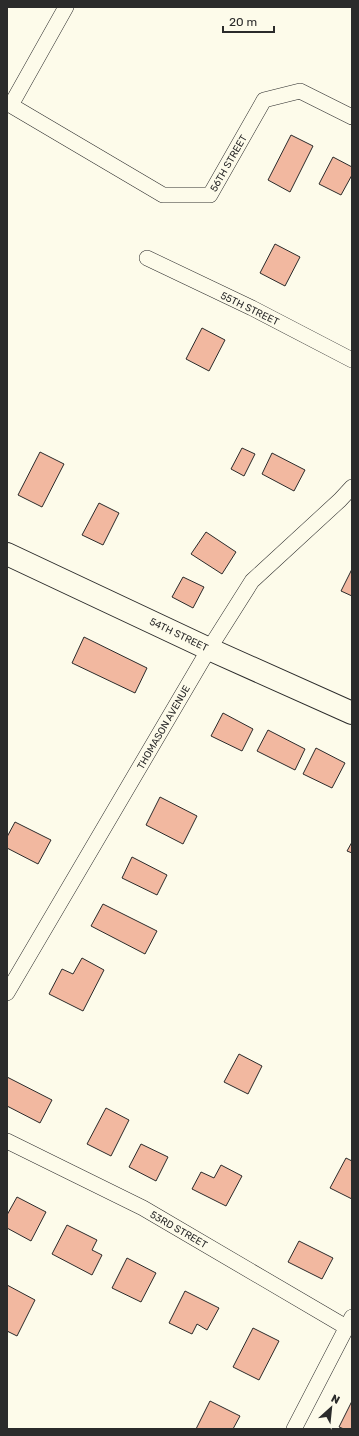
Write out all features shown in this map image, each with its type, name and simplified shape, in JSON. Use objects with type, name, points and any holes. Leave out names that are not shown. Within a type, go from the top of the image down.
[{"type":"main road","name":"54TH STREET","points":[[7,554],[209,649],[352,713]]},
{"type":"street","points":[[9,104],[66,7]]},
{"type":"street","name":"56TH STREET","points":[[9,104],[163,195],[210,194],[264,100],[300,91],[352,116]]},
{"type":"street","name":"55TH STREET","points":[[148,258],[252,308],[352,360]]},
{"type":"street","name":"THOMASON AVENUE","points":[[7,993],[209,649],[252,581],[340,500],[352,487]]},
{"type":"street","name":"53RD STREET","points":[[7,1141],[143,1208],[349,1322]]},
{"type":"street","points":[[294,1429],[349,1322]]},
{"type":"building","points":[[291,135],[313,146],[290,192],[268,180]]},
{"type":"building","points":[[333,157],[352,167],[352,175],[341,195],[319,184]]},
{"type":"building","points":[[275,244],[300,257],[285,286],[260,273]]},
{"type":"building","points":[[202,328],[225,340],[209,371],[186,359]]},
{"type":"building","points":[[242,448],[255,454],[244,476],[231,469]]},
{"type":"building","points":[[40,452],[64,464],[42,507],[18,495]]},
{"type":"building","points":[[272,453],[305,470],[294,491],[262,474]]},
{"type":"building","points":[[99,503],[119,513],[103,545],[82,535]]},
{"type":"building","points":[[206,532],[236,552],[222,574],[191,554]]},
{"type":"building","points":[[352,569],[352,596],[341,591]]},
{"type":"building","points":[[183,577],[204,587],[193,608],[172,597]]},
{"type":"building","points":[[84,637],[147,668],[135,693],[72,663]]},
{"type":"building","points":[[223,713],[253,729],[242,751],[211,736]]},
{"type":"building","points":[[268,730],[305,749],[295,770],[257,751]]},
{"type":"building","points":[[316,748],[345,763],[332,788],[303,774]]},
{"type":"building","points":[[160,797],[197,816],[183,844],[146,825]]},
{"type":"building","points":[[15,822],[51,840],[38,864],[7,848],[7,837]]},
{"type":"building","points":[[352,842],[352,853],[347,851]]},
{"type":"building","points":[[132,857],[167,875],[157,895],[122,878]]},
{"type":"building","points":[[103,904],[157,931],[145,954],[91,926]]},
{"type":"building","points":[[82,958],[104,970],[83,1011],[49,994],[62,969],[73,974]]},
{"type":"building","points":[[239,1054],[262,1066],[248,1094],[224,1082]]},
{"type":"building","points":[[7,1077],[52,1100],[40,1123],[7,1106]]},
{"type":"building","points":[[106,1108],[129,1120],[111,1156],[87,1144]]},
{"type":"building","points":[[141,1144],[168,1157],[156,1181],[129,1167]]},
{"type":"building","points":[[346,1158],[352,1161],[352,1199],[330,1188]]},
{"type":"building","points":[[221,1165],[242,1176],[226,1206],[192,1189],[201,1172],[214,1178]]},
{"type":"building","points":[[17,1197],[46,1212],[31,1241],[7,1228],[7,1215]]},
{"type":"building","points":[[67,1225],[97,1240],[92,1250],[102,1255],[92,1275],[52,1254]]},
{"type":"building","points":[[299,1241],[333,1258],[322,1279],[288,1262]]},
{"type":"building","points":[[127,1258],[156,1273],[141,1302],[112,1288]]},
{"type":"building","points":[[7,1285],[35,1300],[17,1336],[7,1331]]},
{"type":"building","points":[[185,1291],[219,1308],[207,1330],[197,1324],[192,1334],[169,1323]]},
{"type":"building","points":[[253,1328],[279,1341],[259,1380],[233,1367]]},
{"type":"building","points":[[210,1401],[240,1416],[233,1429],[196,1429]]},
{"type":"building","points":[[352,1401],[352,1429],[344,1429],[339,1427]]}]
